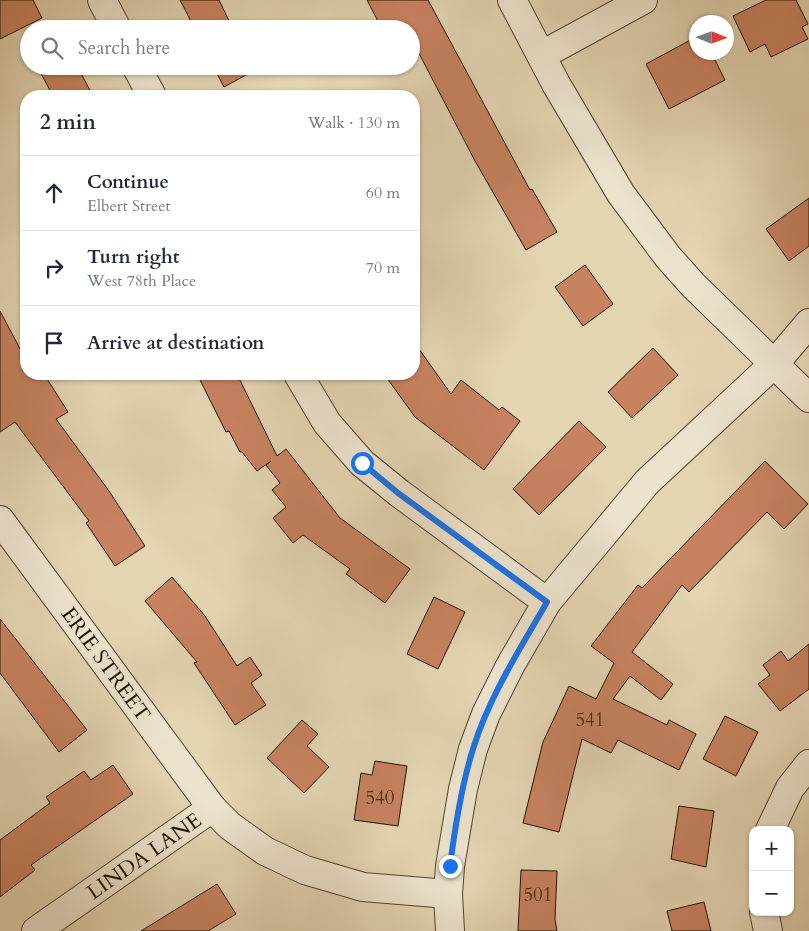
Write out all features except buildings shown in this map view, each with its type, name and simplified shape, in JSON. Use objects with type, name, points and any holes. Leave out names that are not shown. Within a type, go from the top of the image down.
[{"type":"street","points":[[102,0],[112,20]]},
{"type":"street","points":[[512,0],[621,194],[668,257],[693,285],[775,362],[809,398]]},
{"type":"street","points":[[542,55],[644,0]]},
{"type":"street","points":[[141,75],[149,90]]},
{"type":"street","points":[[450,931],[448,894],[455,831],[473,749],[486,714],[510,666],[547,602],[647,482],[775,362],[809,323]]},
{"type":"street","points":[[302,380],[327,423],[362,463],[398,493],[547,602]]},
{"type":"street","name":"ERIE STREET","points":[[0,520],[212,808]]},
{"type":"street","points":[[772,826],[790,788],[809,764]]},
{"type":"street","name":"LINDA LANE","points":[[36,931],[212,808],[230,826],[265,851],[305,870],[363,887],[448,894]]},
{"type":"street","points":[[765,916],[768,931]]},
{"type":"route","points":[[362,463],[398,493],[547,602],[510,666],[486,714],[473,749],[463,789],[450,866]]}]
